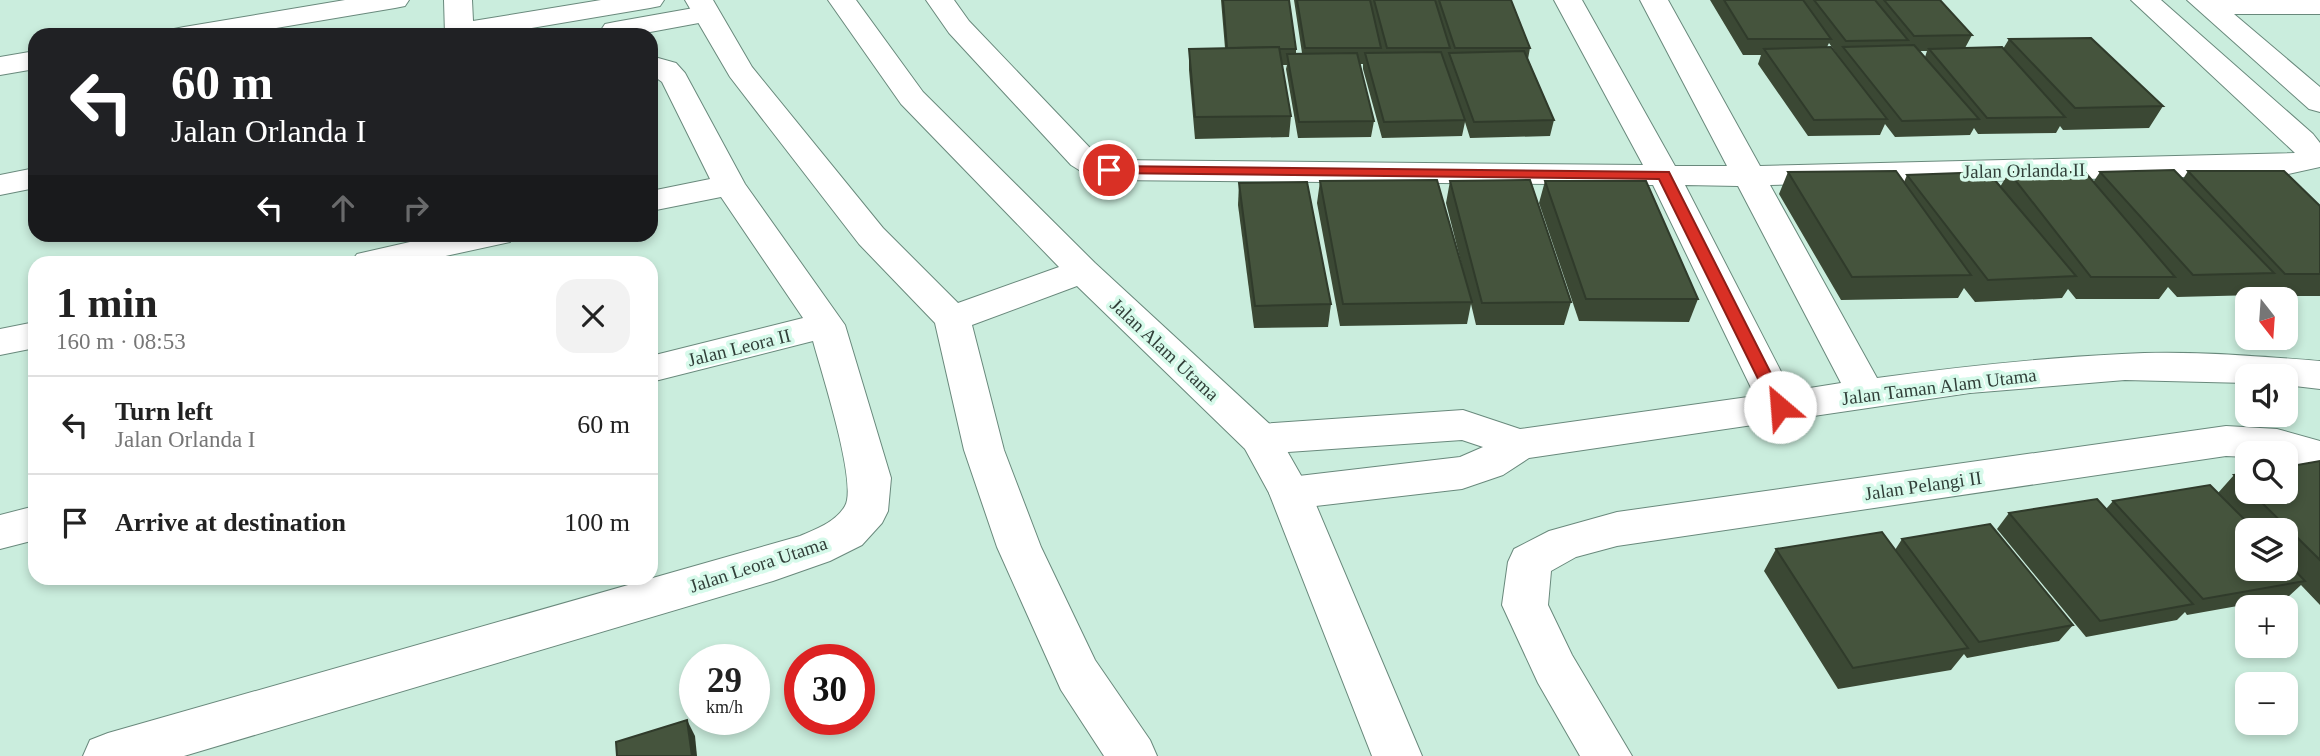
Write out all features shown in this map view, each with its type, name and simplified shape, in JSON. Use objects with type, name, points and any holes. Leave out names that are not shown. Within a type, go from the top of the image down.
[{"type":"street","points":[[226,28],[395,0]]},
{"type":"street","points":[[458,0],[458,28]]},
{"type":"street","points":[[487,28],[650,0]]},
{"type":"street","name":"Jalan Alam Utama","points":[[842,0],[912,98],[1083,271],[1260,439],[1290,493],[1397,756]]},
{"type":"street","name":"Jalan Orlanda II","points":[[940,0],[959,27],[1082,158],[1109,170],[1750,176],[2298,164],[2309,160],[2311,153],[2302,141],[2145,0]]},
{"type":"street","points":[[1568,0],[1664,175],[1780,407]]},
{"type":"street","points":[[1654,0],[1867,395]]},
{"type":"street","points":[[2205,3],[2320,6]]},
{"type":"street","points":[[2205,3],[2320,103]]},
{"type":"street","points":[[612,28],[702,7],[740,71],[871,236],[952,318],[984,450],[1019,547],[1078,675],[1132,756]]},
{"type":"street","points":[[0,65],[28,61]]},
{"type":"street","name":"Jalan Leora Utama","points":[[108,756],[773,563],[814,549],[847,533],[867,511],[870,478],[827,325],[729,184],[675,79],[666,69],[658,67]]},
{"type":"street","points":[[0,185],[28,179]]},
{"type":"street","points":[[658,199],[729,184]]},
{"type":"street","points":[[397,256],[461,242]]},
{"type":"street","points":[[952,318],[1083,271]]},
{"type":"street","name":"Jalan Leora II","points":[[658,367],[827,325]]},
{"type":"street","points":[[0,342],[28,336]]},
{"type":"street","name":"Jalan Taman Alam Utama","points":[[1290,493],[1462,473],[1488,464],[1519,444],[1969,379],[2125,367],[2265,370],[2320,375]]},
{"type":"street","name":"Jalan Taman Alam Utama","points":[[1260,439],[1463,425],[1519,444]]},
{"type":"street","name":"Jalan Pelangi II","points":[[1607,756],[1555,669],[1525,605],[1530,562],[1564,543],[1617,529],[2226,441],[2277,444],[2320,456]]},
{"type":"street","points":[[0,532],[28,525]]},
{"type":"building","points":[[1223,0],[1289,0],[1296,49],[1227,48]]},
{"type":"building","points":[[1297,0],[1370,0],[1381,48],[1305,48]]},
{"type":"building","points":[[1374,0],[1435,0],[1450,48],[1387,48]]},
{"type":"building","points":[[1439,0],[1511,0],[1530,48],[1455,48]]},
{"type":"building","points":[[1724,0],[1803,0],[1831,39],[1748,39]]},
{"type":"building","points":[[1814,0],[1875,0],[1908,40],[1846,41]]},
{"type":"building","points":[[1884,0],[1940,0],[1972,35],[1914,36]]},
{"type":"building","points":[[2091,38],[2163,106],[2075,108],[2009,39]]},
{"type":"building","points":[[1914,45],[1979,119],[1902,121],[1843,47]]},
{"type":"building","points":[[1279,47],[1291,116],[1195,117],[1189,49]]},
{"type":"building","points":[[1831,47],[1887,119],[1814,120],[1764,49]]},
{"type":"building","points":[[2002,47],[2065,117],[1987,118],[1929,49]]},
{"type":"building","points":[[1524,51],[1554,120],[1474,122],[1449,53]]},
{"type":"building","points":[[1441,52],[1465,120],[1384,122],[1365,53]]},
{"type":"building","points":[[1357,53],[1374,121],[1299,122],[1287,54]]},
{"type":"building","points":[[2174,170],[2274,273],[2193,275],[2100,172]]},
{"type":"building","points":[[1896,171],[1971,275],[1852,277],[1788,172]]},
{"type":"building","points":[[2188,171],[2284,171],[2320,206],[2320,274],[2285,274]]},
{"type":"building","points":[[1988,172],[2076,276],[1988,280],[1907,175]]},
{"type":"building","points":[[2009,172],[2085,172],[2175,277],[2091,277]]},
{"type":"building","points":[[1437,180],[1472,302],[1343,304],[1320,181]]},
{"type":"building","points":[[1530,180],[1571,302],[1482,303],[1450,181]]},
{"type":"building","points":[[1545,181],[1646,181],[1698,299],[1586,299]]},
{"type":"building","points":[[1307,182],[1331,304],[1255,306],[1239,183]]},
{"type":"building","points":[[2320,461],[2320,560],[2298,538],[2298,518],[2277,518],[2263,504],[2298,504],[2298,465]]},
{"type":"building","points":[[2210,485],[2243,518],[2235,518],[2235,581],[2298,581],[2298,574],[2305,581],[2203,599],[2113,501]]},
{"type":"building","points":[[2097,499],[2193,604],[2100,621],[2009,513]]},
{"type":"building","points":[[1990,524],[2073,625],[1979,642],[1902,539]]},
{"type":"building","points":[[1882,532],[1968,648],[1853,668],[1776,549]]},
{"type":"building","points":[[679,722],[679,735],[689,735],[692,756],[617,756],[616,742]]},
{"type":"route","points":[[1109,170],[1664,175],[1780,407]]}]
